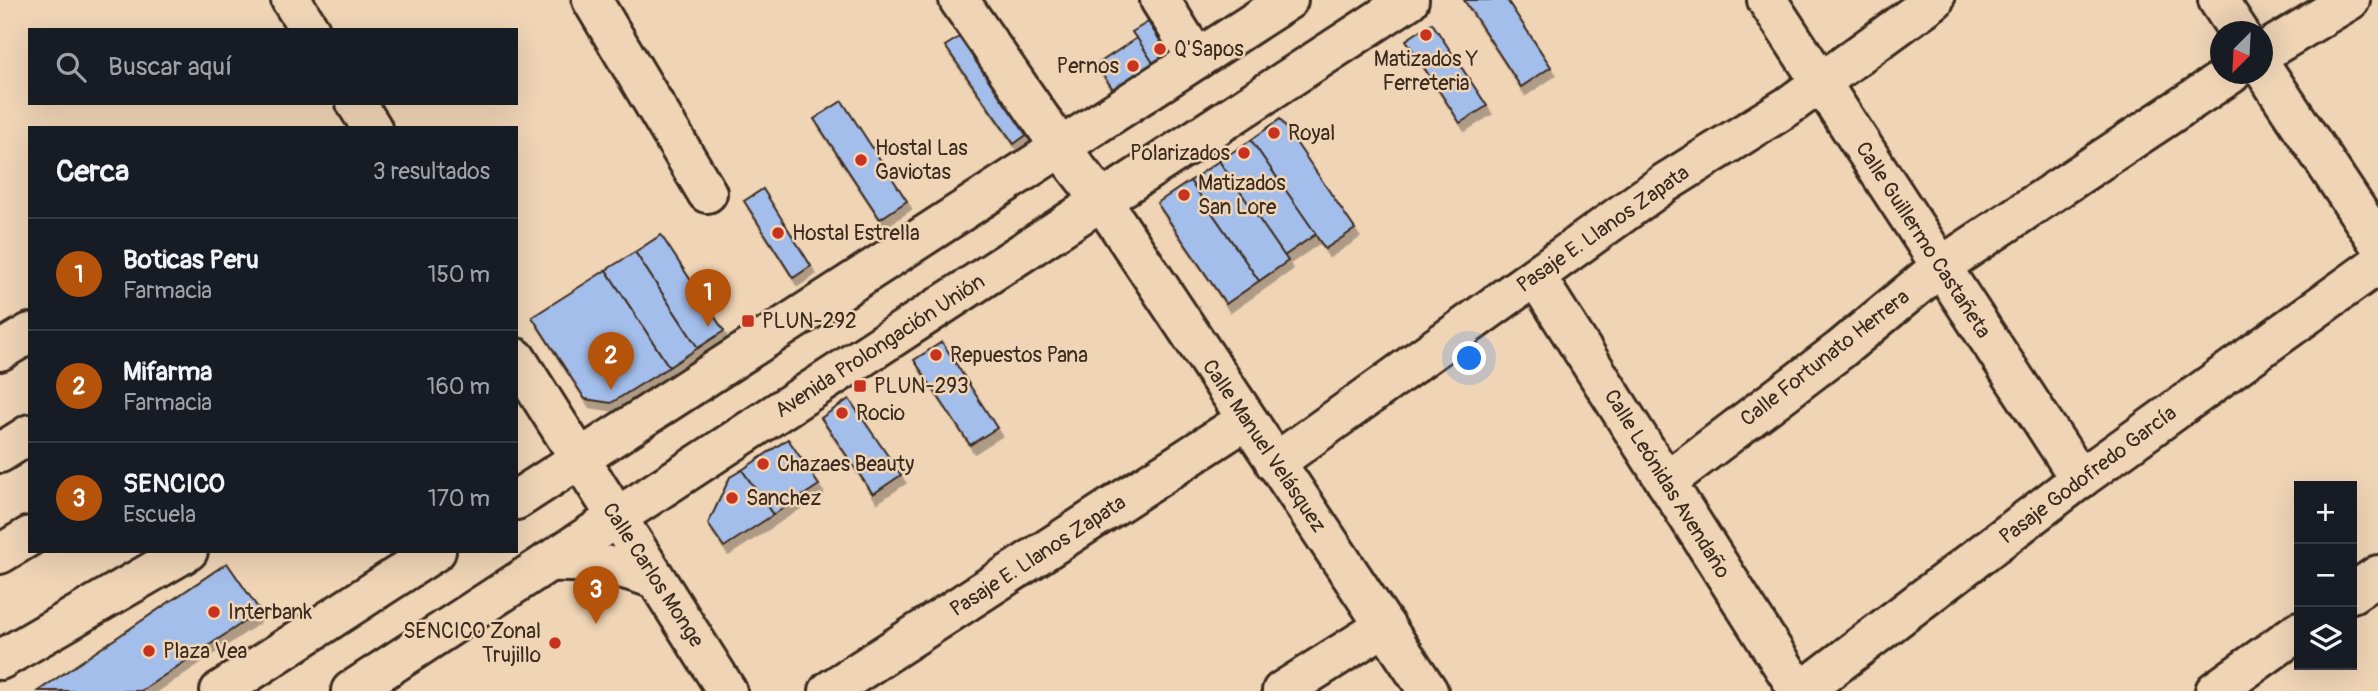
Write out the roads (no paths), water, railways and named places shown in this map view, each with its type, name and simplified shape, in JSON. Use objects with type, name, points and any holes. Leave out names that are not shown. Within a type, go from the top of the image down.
[{"type":"street","points":[[291,0],[309,28]]},
{"type":"street","points":[[592,0],[708,193]]},
{"type":"street","name":"Calle Manuel Velásquez","points":[[960,0],[1060,147],[1102,201],[1428,691]]},
{"type":"street","points":[[1160,0],[1197,59]]},
{"type":"street","points":[[518,499],[1288,0]]},
{"type":"street","name":"Avenida Prolongación Unión","points":[[351,691],[1409,0]]},
{"type":"street","name":"Calle Guillermo Castañeta","points":[[1766,0],[2080,479]]},
{"type":"street","name":"Pasaje E. Llanos Zapata","points":[[1275,463],[1665,183],[1820,83],[1934,0]]},
{"type":"street","points":[[2218,0],[2232,21]]},
{"type":"street","points":[[2273,47],[2350,0]]},
{"type":"street","points":[[2273,82],[2378,242]]},
{"type":"street","name":"Calle Fortunato Herrera","points":[[1666,482],[1840,350],[1940,267],[2216,84]]},
{"type":"street","points":[[357,105],[371,126]]},
{"type":"street","name":"Pasaje Godofredo García","points":[[1800,691],[2080,479],[2378,264]]},
{"type":"street","name":"Calle Leónidas Avendaño","points":[[1536,277],[1800,691]]},
{"type":"street","points":[[0,351],[28,334]]},
{"type":"street","name":"Calle Carlos Monge","points":[[518,361],[727,691]]},
{"type":"street","name":"Pasaje E. Llanos Zapata","points":[[829,691],[1246,420]]},
{"type":"street","points":[[0,453],[28,435]]},
{"type":"street","points":[[0,554],[28,537]]},
{"type":"street","points":[[0,660],[185,553]]},
{"type":"street","points":[[220,691],[433,553]]},
{"type":"street","points":[[548,562],[586,561],[621,566],[655,579]]},
{"type":"street","points":[[2357,590],[2378,575]]},
{"type":"street","points":[[1282,691],[1385,626]]},
{"type":"street","points":[[2215,691],[2294,635]]},
{"type":"place","name":"Matizados Y Ferreteria","points":[[1426,35]]},
{"type":"place","name":"Q'Sapos","points":[[1160,49]]},
{"type":"place","name":"Pernos","points":[[1133,66]]},
{"type":"place","name":"Royal","points":[[1274,133]]},
{"type":"place","name":"Polarizados","points":[[1244,153]]},
{"type":"place","name":"Hostal Las Gaviotas","points":[[861,160]]},
{"type":"place","name":"Matizados San Lore","points":[[1184,195]]},
{"type":"place","name":"Hostal Estrella","points":[[778,233]]},
{"type":"place","name":"PLUN-292","points":[[748,321]]},
{"type":"place","name":"Boticas Peru","points":[[708,327]]},
{"type":"place","name":"Repuestos Pana","points":[[936,355]]},
{"type":"place","name":"PLUN-293","points":[[860,386]]},
{"type":"place","name":"Mifarma","points":[[611,390]]},
{"type":"place","name":"Rocio","points":[[842,413]]},
{"type":"place","name":"Chazaes Beauty","points":[[763,464]]},
{"type":"place","name":"Sanchez","points":[[732,498]]},
{"type":"place","name":"Interbank","points":[[214,612]]},
{"type":"place","name":"SENCICO","points":[[596,624]]},
{"type":"place","name":"SENCICO Zonal Trujillo","points":[[555,643]]},
{"type":"place","name":"Plaza Vea","points":[[149,651]]}]
